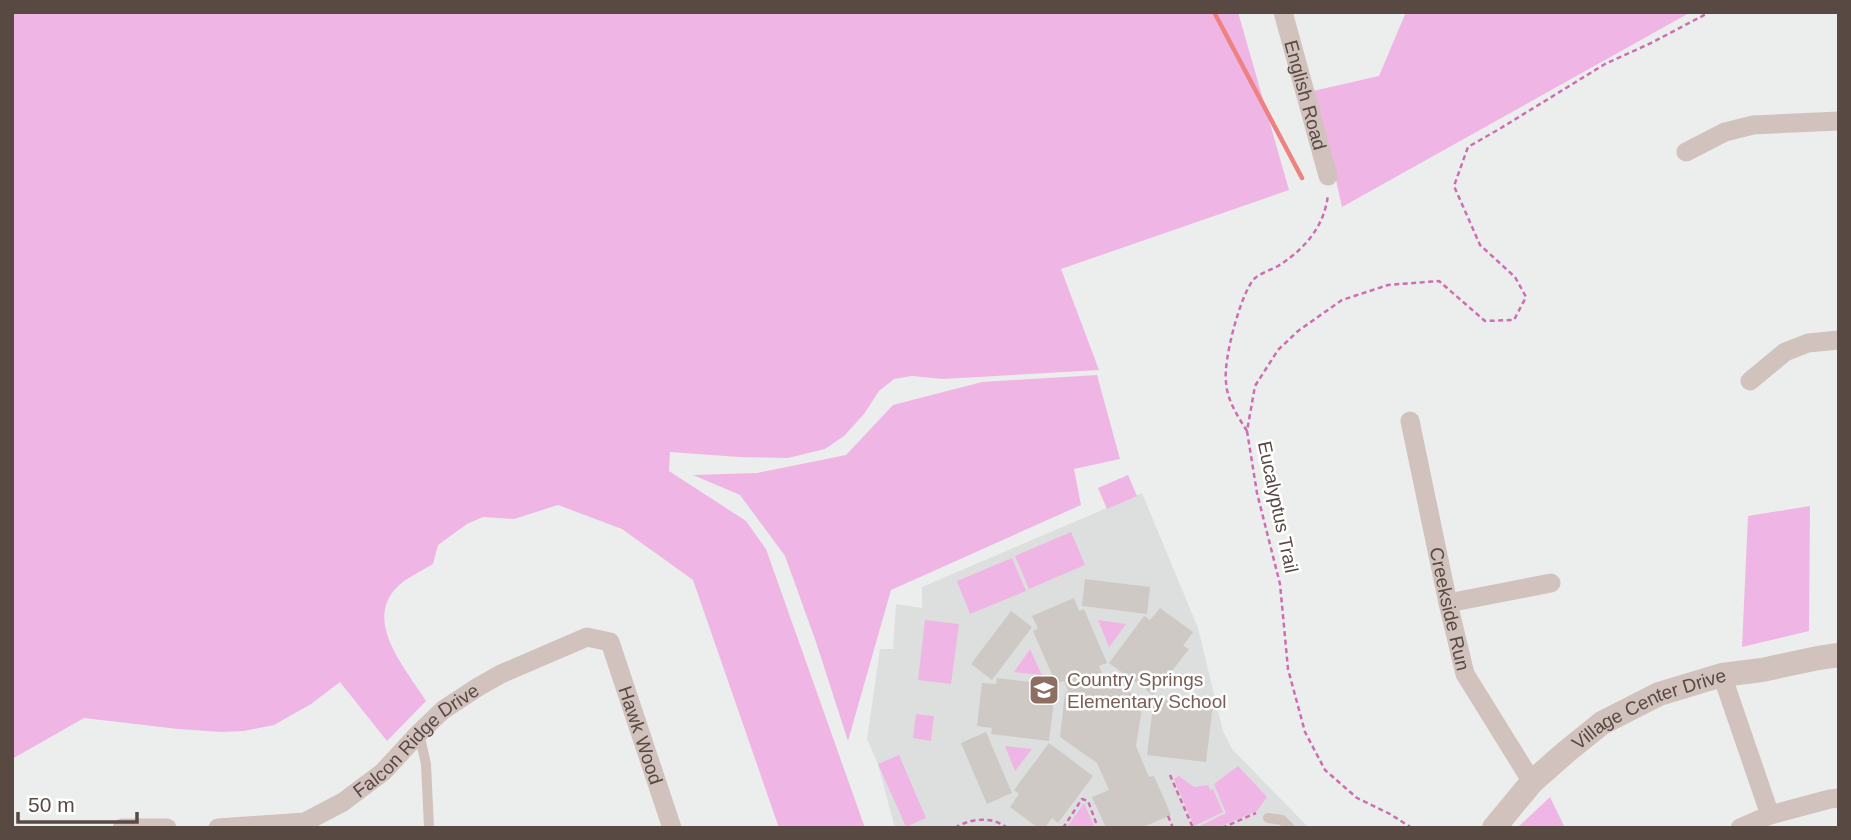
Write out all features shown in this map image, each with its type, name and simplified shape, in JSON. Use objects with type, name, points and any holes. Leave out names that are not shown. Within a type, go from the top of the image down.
[{"type":"street","name":"English Road","points":[[1283,12],[1328,176]]},
{"type":"street","points":[[1686,152],[1725,132],[1753,125],[1839,121]]},
{"type":"street","points":[[1750,381],[1785,352],[1808,343],[1839,340]]},
{"type":"street","name":"Creekside Run","points":[[1410,421],[1465,674],[1532,782]]},
{"type":"street","points":[[1448,603],[1551,583]]},
{"type":"street","name":"Falcon Ridge Drive","points":[[218,828],[305,825],[344,802],[383,772],[419,733],[455,700],[500,674],[587,637],[610,642]]},
{"type":"street","name":"Hawk Wood","points":[[610,642],[672,828]]},
{"type":"street","name":"Village Center Drive","points":[[1494,828],[1532,782],[1602,723],[1659,694],[1722,675],[1839,655]]},
{"type":"street","points":[[1722,675],[1770,815]]},
{"type":"street","points":[[1740,828],[1770,815],[1839,798]]},
{"type":"street","points":[[122,827],[167,828]]},
{"type":"lane","points":[[419,733],[426,764],[429,828]]},
{"type":"lane","points":[[1268,818],[1282,820],[1290,828]]},
{"type":"path","name":"Eucalyptus Trail","points":[[1412,828],[1357,797],[1325,770],[1305,732],[1288,669],[1280,584],[1257,493],[1247,430],[1255,386],[1278,350],[1298,331],[1342,300],[1388,285],[1439,281],[1485,321],[1514,320],[1526,297],[1515,277],[1480,245],[1454,186],[1468,147],[1605,64],[1710,12]]},
{"type":"path","points":[[1247,430],[1232,408],[1225,381],[1233,330],[1244,296],[1255,278],[1297,253],[1312,238],[1327,207],[1328,176]]},
{"type":"path","points":[[1170,775],[1192,828]]},
{"type":"path","points":[[1063,828],[1082,799],[1088,801],[1098,828]]},
{"type":"path","points":[[1168,816],[1173,828]]},
{"type":"path","points":[[955,828],[966,822],[982,820],[1001,823],[1007,828]]},
{"type":"shaded area","points":[[12,12],[1238,12],[1289,190],[1061,269],[1099,370],[943,379],[912,376],[894,379],[879,391],[864,414],[844,436],[825,449],[788,458],[670,452],[669,471],[746,521],[766,549],[865,828],[779,828],[693,580],[622,529],[558,505],[514,519],[483,517],[467,524],[438,545],[433,564],[404,581],[391,595],[385,610],[385,625],[390,641],[397,657],[426,701],[387,741],[340,682],[311,704],[274,725],[221,732],[84,718],[12,759]]},
{"type":"shaded area","points":[[1406,12],[1691,12],[1342,207],[1313,91],[1379,76]]},
{"type":"shaded area","points":[[1097,375],[1120,459],[1074,469],[1081,505],[891,590],[848,741],[785,556],[740,495],[693,475],[757,473],[846,455],[893,405],[982,382]]},
{"type":"shaded area","points":[[1128,475],[1137,496],[1107,509],[1098,488]]},
{"type":"shaded area","name":"Country Springs Elementary School","points":[[1142,493],[1198,628],[1223,731],[1232,749],[1309,828],[895,828],[878,764],[867,739],[880,649],[893,649],[896,604],[922,608],[922,587]]},
{"type":"shaded area","points":[[1810,506],[1809,631],[1742,647],[1748,516]]},
{"type":"shaded area","points":[[1071,532],[1085,565],[1029,589],[1015,556]]},
{"type":"shaded area","points":[[1012,558],[1026,591],[970,614],[957,581]]},
{"type":"shaded area","points":[[925,620],[959,624],[951,684],[918,680]]},
{"type":"shaded area","points":[[1098,620],[1126,624],[1109,647]]},
{"type":"shaded area","points":[[1030,649],[1042,675],[1014,672]]},
{"type":"shaded area","points":[[916,714],[934,716],[931,741],[913,738]]},
{"type":"shaded area","points":[[1005,746],[1032,749],[1015,771]]},
{"type":"shaded area","points":[[899,755],[926,818],[906,827],[878,764]]},
{"type":"shaded area","points":[[1238,766],[1267,797],[1257,811],[1217,828],[1196,828],[1226,813],[1214,784]]},
{"type":"shaded area","points":[[1179,776],[1194,787],[1208,785],[1210,790],[1213,789],[1223,812],[1194,826],[1174,779]]},
{"type":"shaded area","points":[[1550,797],[1565,828],[1517,828]]},
{"type":"shaded area","points":[[1084,803],[1095,828],[1067,827]]},
{"type":"building","points":[[1085,579],[1150,587],[1147,614],[1082,606]]},
{"type":"building","points":[[1074,598],[1079,611],[1084,609],[1107,663],[1099,666],[1103,676],[1107,675],[1143,702],[1136,746],[1149,777],[1154,776],[1171,815],[1141,828],[1106,828],[1092,797],[1109,790],[1097,763],[1060,737],[1065,693],[1068,691],[1064,681],[1056,684],[1033,631],[1038,629],[1032,616]]},
{"type":"building","points":[[1160,608],[1193,632],[1183,646],[1189,649],[1153,695],[1109,663],[1144,616],[1150,620]]},
{"type":"building","points":[[1011,611],[1032,627],[992,680],[971,664]]},
{"type":"building","points":[[997,678],[1056,685],[1049,741],[991,734],[992,728],[977,726],[982,683],[996,684]]},
{"type":"building","points":[[1154,698],[1213,705],[1206,762],[1147,755]]},
{"type":"building","points":[[986,732],[1012,793],[987,804],[961,743]]},
{"type":"building","points":[[1049,743],[1093,776],[1058,823],[1052,818],[1045,828],[1038,828],[1010,807],[1019,794],[1014,790]]},
{"type":"waterway","points":[[1214,12],[1302,178]]},
{"type":"place","name":"Country Springs Elementary School","points":[[1044,690]]}]
